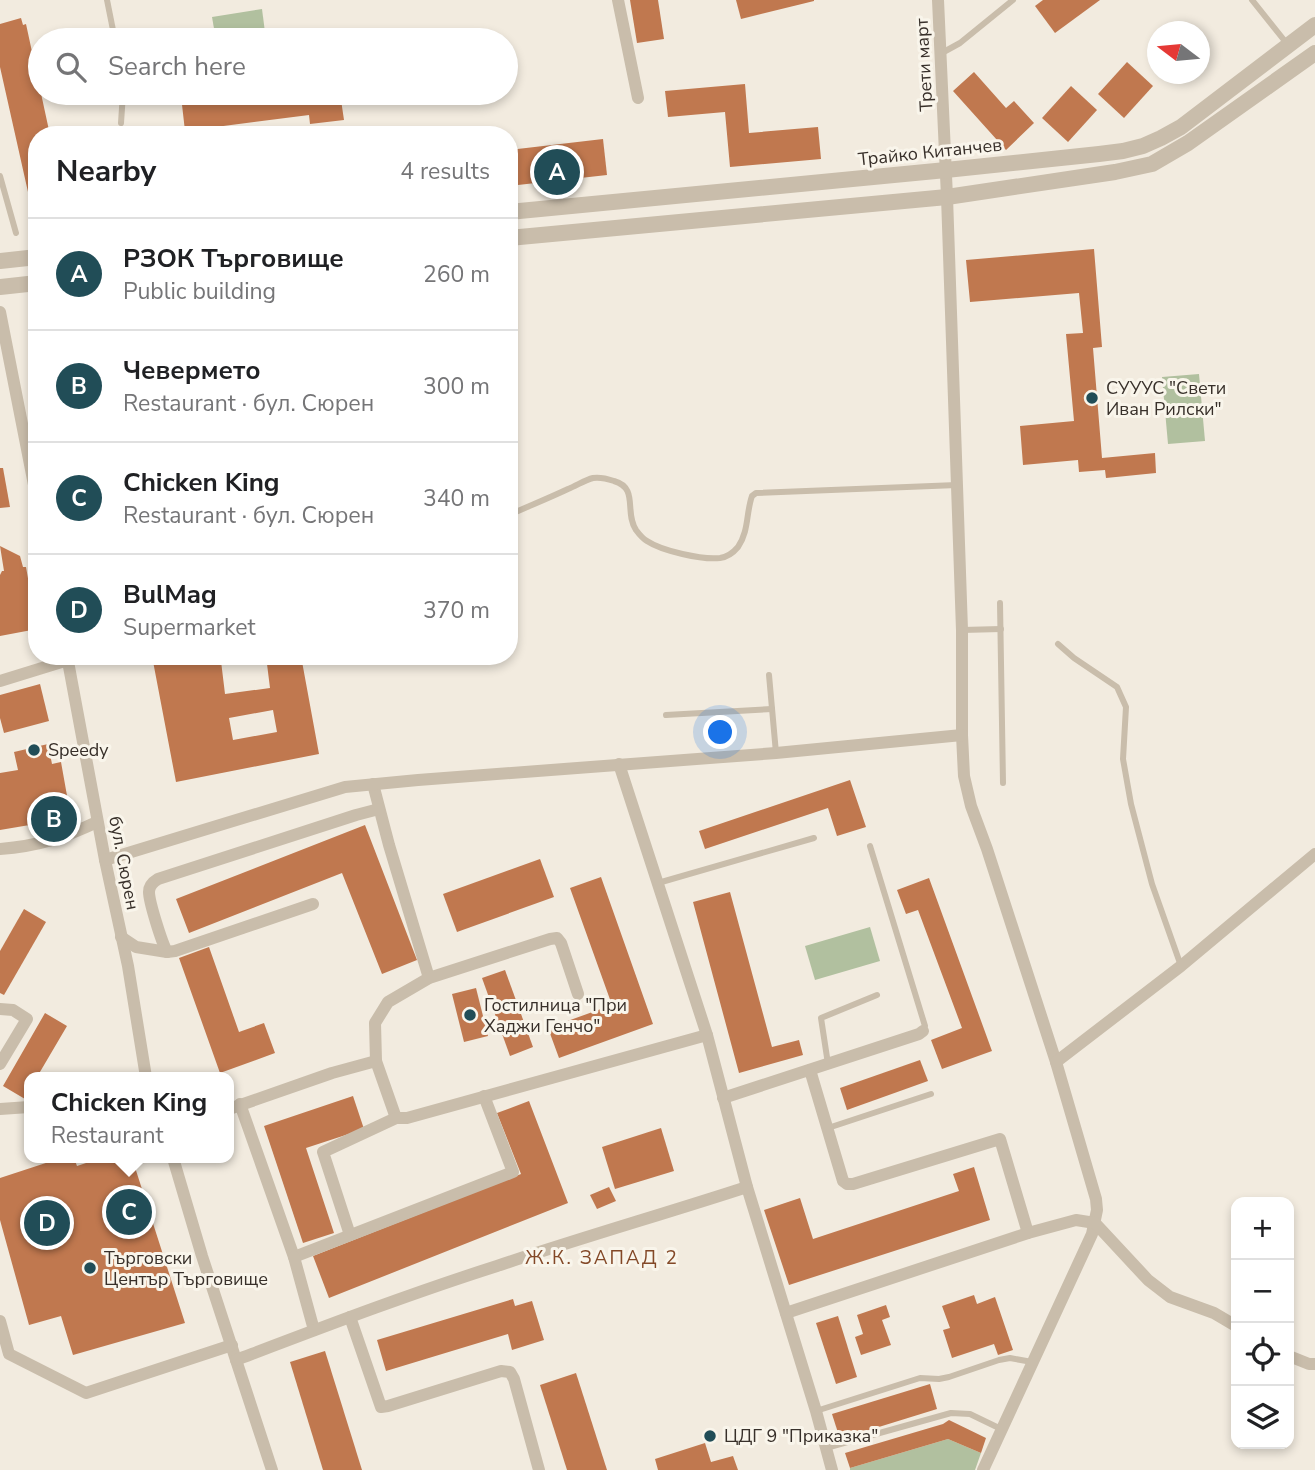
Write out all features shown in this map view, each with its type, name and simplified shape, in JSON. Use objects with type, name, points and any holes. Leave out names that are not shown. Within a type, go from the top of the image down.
[{"type":"street","points":[[618,0],[638,97]]},
{"type":"street","name":"Трети март","points":[[938,0],[962,629],[964,776],[971,806],[1056,1062],[1096,1199],[1095,1223]]},
{"type":"street","name":"Трайко Китанчев","points":[[518,211],[1123,151],[1143,146],[1181,127],[1315,25]]},
{"type":"street","points":[[518,237],[947,197],[1152,164],[1188,143],[1315,53]]},
{"type":"street","points":[[0,261],[28,258]]},
{"type":"street","points":[[0,286],[28,284]]},
{"type":"street","points":[[0,312],[28,454]]},
{"type":"street","points":[[0,681],[47,665]]},
{"type":"street","name":"бул. Сюрен","points":[[69,665],[97,822],[128,966],[145,1072]]},
{"type":"street","points":[[105,860],[345,788],[962,735]]},
{"type":"street","points":[[619,764],[707,1035],[747,1186],[832,1470]]},
{"type":"street","points":[[373,785],[429,978]]},
{"type":"street","points":[[167,952],[162,943],[149,892],[152,883],[379,809]]},
{"type":"street","points":[[0,849],[40,844],[65,837],[97,822]]},
{"type":"street","points":[[1056,1062],[1181,966],[1315,855]]},
{"type":"street","points":[[121,937],[136,947],[167,952],[188,948],[313,904]]},
{"type":"street","points":[[396,1118],[376,1061],[374,1023],[388,1002],[429,978],[550,939],[557,939],[561,943],[579,994]]},
{"type":"street","points":[[0,1009],[13,1010],[27,1019],[0,1064]]},
{"type":"street","points":[[723,1098],[923,1031]]},
{"type":"street","points":[[350,1235],[323,1152],[396,1118],[407,1118],[707,1035]]},
{"type":"street","points":[[314,1330],[294,1257],[235,1107],[332,1073],[376,1061]]},
{"type":"street","points":[[810,1070],[826,1128],[846,1184],[1000,1139],[1028,1233]]},
{"type":"street","points":[[294,1257],[513,1172],[484,1096]]},
{"type":"street","points":[[0,1109],[24,1107]]},
{"type":"street","points":[[174,1163],[272,1470]]},
{"type":"street","points":[[236,1360],[498,1266],[747,1186]]},
{"type":"street","points":[[786,1313],[1028,1233],[1076,1220],[1095,1223],[1148,1280],[1170,1297],[1214,1313],[1231,1323]]},
{"type":"street","points":[[983,1470],[1095,1223]]},
{"type":"street","points":[[350,1317],[381,1407],[501,1371],[510,1372],[539,1470]]},
{"type":"street","points":[[0,1321],[9,1354],[86,1393],[232,1345]]},
{"type":"street","points":[[1294,1358],[1315,1364]]},
{"type":"lane","points":[[107,0],[113,28]]},
{"type":"lane","points":[[940,54],[960,43],[1013,0]]},
{"type":"lane","points":[[1252,0],[1288,45]]},
{"type":"lane","points":[[121,123],[122,105]]},
{"type":"lane","points":[[0,176],[16,233]]},
{"type":"lane","points":[[518,511],[594,478],[612,480],[624,484],[629,493],[630,518],[645,540],[687,555],[723,558],[737,547],[745,534],[750,501],[756,493],[957,485]]},
{"type":"lane","points":[[1000,603],[1003,783]]},
{"type":"lane","points":[[962,629],[1001,629]]},
{"type":"lane","points":[[1058,644],[1116,687],[1126,707],[1123,759],[1131,804],[1152,884],[1181,966]]},
{"type":"lane","points":[[769,675],[776,752]]},
{"type":"lane","points":[[666,715],[772,709]]},
{"type":"lane","points":[[657,884],[814,838]]},
{"type":"lane","points":[[870,846],[925,1026],[923,1031]]},
{"type":"lane","points":[[828,1064],[821,1018],[877,995]]},
{"type":"lane","points":[[826,1128],[931,1094]]},
{"type":"lane","points":[[816,1411],[920,1378],[949,1377],[999,1360],[1010,1358],[1032,1363]]},
{"type":"lane","points":[[826,1448],[951,1413],[970,1414],[1001,1429]]},
{"type":"green space","points":[[262,9],[264,28],[214,28],[212,17]]},
{"type":"green space","points":[[1199,374],[1205,441],[1168,444],[1162,377]]},
{"type":"green space","points":[[870,927],[880,961],[815,980],[805,946]]},
{"type":"green space","points":[[948,1439],[981,1453],[975,1470],[850,1470],[850,1468]]},
{"type":"building","points":[[630,0],[658,0],[664,39],[637,43]]},
{"type":"building","points":[[736,0],[814,0],[814,1],[741,19]]},
{"type":"building","points":[[1043,0],[1100,0],[1055,33],[1035,6]]},
{"type":"building","points":[[21,18],[23,25],[26,24],[28,105],[44,105],[48,126],[28,126],[28,192],[0,67],[0,24]]},
{"type":"building","points":[[1127,62],[1147,80],[1147,84],[1153,86],[1124,118],[1098,94]]},
{"type":"building","points":[[974,72],[1006,108],[1014,101],[1034,123],[1006,150],[953,91]]},
{"type":"building","points":[[745,84],[749,133],[818,127],[821,159],[730,167],[725,112],[668,117],[665,91]]},
{"type":"building","points":[[1071,86],[1097,110],[1068,142],[1042,118]]},
{"type":"building","points":[[182,105],[342,105],[344,120],[310,124],[309,115],[224,126],[184,126]]},
{"type":"building","points":[[603,139],[607,175],[518,185],[518,149]]},
{"type":"building","points":[[1094,249],[1102,347],[1093,348],[1102,458],[1155,453],[1156,473],[1106,478],[1105,470],[1079,472],[1078,460],[1023,465],[1020,426],[1074,421],[1066,334],[1083,333],[1079,293],[970,302],[966,260]]},
{"type":"building","points":[[0,468],[3,468],[10,507],[0,508]]},
{"type":"building","points":[[0,546],[20,556],[23,567],[26,567],[28,631],[0,636],[0,575],[4,571]]},
{"type":"building","points":[[154,665],[221,665],[225,694],[270,688],[267,665],[303,665],[319,754],[176,782]],"holes":[[[273,710],[277,732],[233,740],[229,718]]]},
{"type":"building","points":[[40,684],[49,721],[4,733],[0,718],[0,695]]},
{"type":"building","points":[[48,744],[52,764],[61,762],[71,818],[0,830],[0,773],[18,770],[14,752]]},
{"type":"building","points":[[850,780],[866,827],[837,836],[828,808],[705,849],[699,831]]},
{"type":"building","points":[[365,825],[417,960],[382,974],[342,873],[189,933],[176,899]]},
{"type":"building","points":[[540,859],[554,897],[457,932],[443,894]]},
{"type":"building","points":[[601,877],[653,1024],[559,1058],[548,1028],[612,1005],[570,888]]},
{"type":"building","points":[[929,878],[992,1051],[942,1069],[931,1040],[962,1028],[918,910],[906,914],[897,890]]},
{"type":"building","points":[[730,892],[772,1047],[799,1040],[803,1055],[739,1073],[693,902]]},
{"type":"building","points":[[24,909],[46,922],[4,995],[0,993],[0,951]]},
{"type":"building","points":[[209,947],[239,1032],[264,1023],[275,1053],[220,1072],[179,958]]},
{"type":"building","points":[[505,970],[533,1047],[510,1056],[482,978]]},
{"type":"building","name":"Гостилница \"При Хаджи Генчо\"","points":[[476,988],[488,1036],[464,1042],[452,994]]},
{"type":"building","points":[[45,1013],[67,1026],[40,1072],[24,1072],[24,1098],[3,1086]]},
{"type":"building","points":[[920,1060],[928,1081],[847,1110],[840,1088]]},
{"type":"building","points":[[353,1096],[364,1129],[306,1148],[334,1233],[303,1243],[264,1126]]},
{"type":"building","points":[[529,1101],[568,1203],[329,1298],[313,1256],[521,1174],[497,1113]]},
{"type":"building","points":[[661,1128],[674,1171],[615,1189],[602,1147]]},
{"type":"building","name":"Търговски Център Търговище","points":[[46,1163],[76,1163],[77,1166],[86,1163],[134,1163],[185,1323],[73,1355],[61,1316],[29,1325],[0,1220],[0,1178]]},
{"type":"building","points":[[974,1167],[990,1220],[789,1285],[764,1210],[800,1198],[813,1239],[959,1191],[953,1174]]},
{"type":"building","points":[[609,1187],[616,1201],[597,1209],[590,1195]]},
{"type":"building","points":[[974,1295],[977,1304],[995,1297],[1013,1350],[998,1355],[994,1344],[952,1358],[943,1330],[950,1328],[942,1306]]},
{"type":"building","points":[[513,1299],[515,1306],[532,1301],[544,1340],[512,1350],[508,1334],[386,1371],[377,1340]]},
{"type":"building","points":[[886,1305],[890,1317],[882,1320],[891,1345],[861,1355],[855,1337],[863,1334],[857,1315]]},
{"type":"building","points":[[838,1316],[857,1377],[836,1384],[816,1323]]},
{"type":"building","points":[[325,1351],[362,1470],[323,1470],[290,1362]]},
{"type":"building","points":[[576,1373],[607,1470],[567,1470],[540,1385]]},
{"type":"building","points":[[930,1384],[937,1409],[840,1439],[832,1414]]},
{"type":"building","points":[[949,1420],[986,1438],[981,1453],[948,1439],[850,1468],[845,1453]]},
{"type":"building","points":[[705,1443],[711,1462],[733,1456],[738,1470],[658,1470],[655,1459]]},
{"type":"place","name":"РЗОК Търговище","points":[[557,172]]},
{"type":"place","name":"СУУУС \"Свети Иван Рилски\"","points":[[1092,398]]},
{"type":"place","name":"Speedy","points":[[34,750]]},
{"type":"place","name":"Чевермето","points":[[54,819]]},
{"type":"place","name":"Гостилница \"При Хаджи Генчо\"","points":[[470,1015]]},
{"type":"place","name":"Chicken King","points":[[129,1212]]},
{"type":"place","name":"BulMag","points":[[47,1223]]},
{"type":"place","name":"Търговски Център Търговище","points":[[90,1268]]},
{"type":"place","name":"ЦДГ 9 \"Приказка\"","points":[[710,1436]]},
{"type":"district","name":"Ж.К. ЗАПАД 2","points":[[602,1257]]}]
